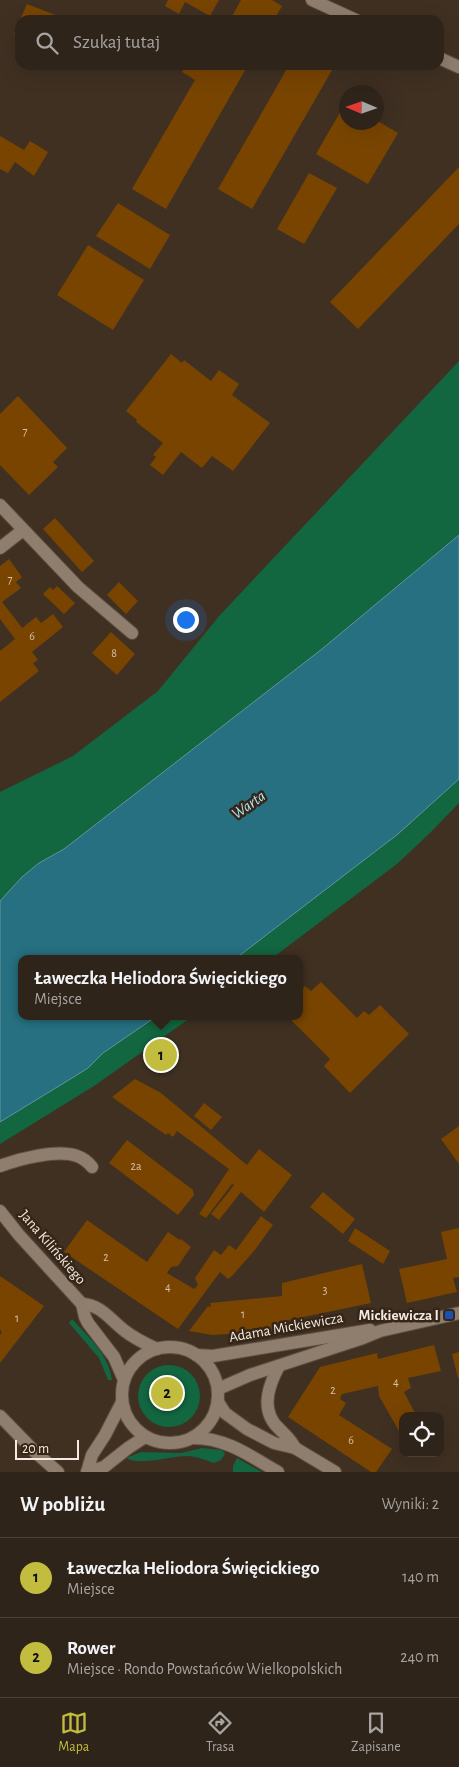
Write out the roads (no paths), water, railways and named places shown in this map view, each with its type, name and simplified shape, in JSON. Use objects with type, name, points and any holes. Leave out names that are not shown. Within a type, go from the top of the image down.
[{"type":"street","points":[[312,0],[345,15]]},
{"type":"street","points":[[444,60],[459,67]]},
{"type":"street","points":[[0,505],[78,587],[132,633]]},
{"type":"street","points":[[0,548],[22,530]]},
{"type":"street","points":[[0,1166],[23,1160],[70,1154],[86,1160],[92,1167]]},
{"type":"street","name":"Jana Kilińskiego","points":[[0,1211],[19,1235],[82,1304],[84,1317],[114,1357],[124,1380]]},
{"type":"street","name":"Jana Kilińskiego","points":[[82,1304],[99,1308],[130,1335],[157,1348]]},
{"type":"street","name":"Adama Mickiewicza","points":[[196,1355],[214,1356],[362,1330],[380,1330],[459,1313]]},
{"type":"street","name":"Adama Mickiewicza","points":[[218,1389],[240,1379],[363,1338],[380,1330]]},
{"type":"street","points":[[171,1347],[184,1349],[196,1355],[207,1364],[214,1376],[218,1389],[218,1402],[213,1417],[205,1429],[193,1438],[178,1443],[161,1443],[146,1438],[134,1428],[126,1416],[122,1402],[121,1391],[131,1366],[143,1355],[157,1348],[171,1347]]},
{"type":"street","points":[[279,1366],[270,1383],[268,1407],[273,1422],[291,1440],[295,1448]]},
{"type":"street","points":[[87,1472],[92,1454],[105,1435],[122,1402]]},
{"type":"street","points":[[218,1402],[230,1418],[253,1432],[274,1443],[295,1448],[336,1472]]},
{"type":"street","points":[[0,1416],[35,1452],[58,1472]]},
{"type":"street","points":[[87,1472],[104,1467],[128,1448],[146,1438]]},
{"type":"street","points":[[193,1438],[220,1441],[278,1472]]},
{"type":"water","name":"Warta","points":[[459,535],[459,779],[398,834],[240,955],[18,955],[18,1020],[151,1020],[103,1053],[88,1068],[0,1122],[0,901],[22,877],[39,863],[64,849],[322,649]]},
{"type":"place","name":"Ławeczka Heliodora Święcickiego","points":[[161,1055]]},
{"type":"place","name":"Mickiewicza I","points":[[449,1315]]},
{"type":"place","name":"Rower","points":[[167,1393]]}]
